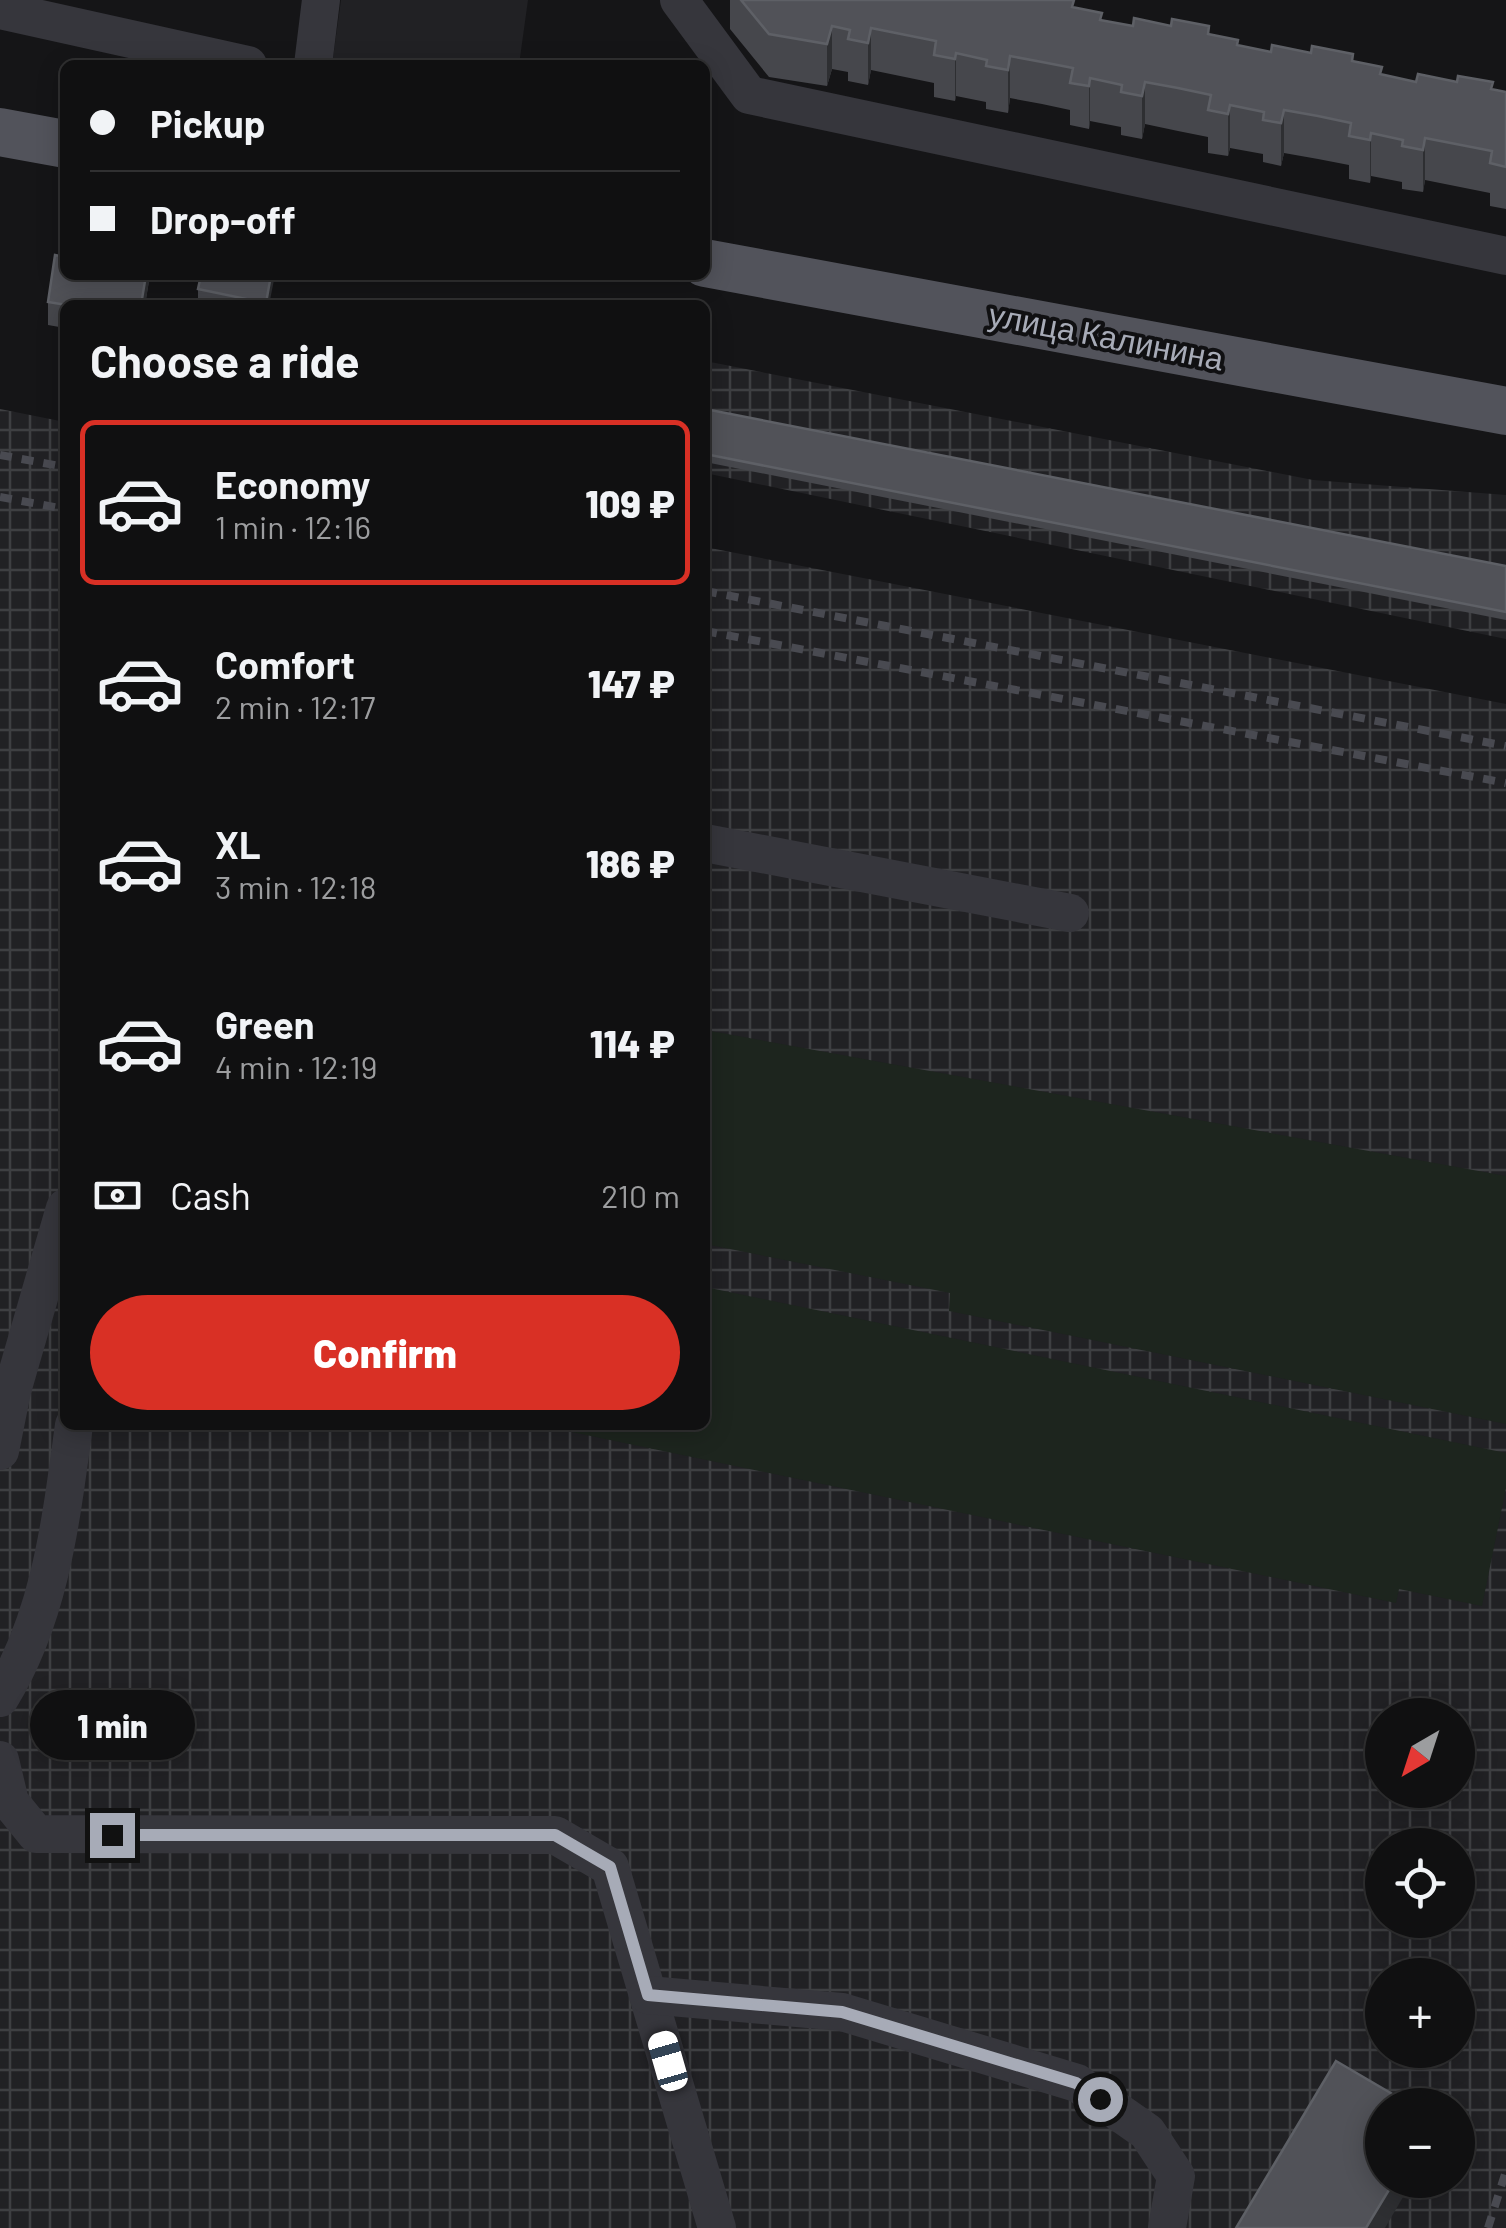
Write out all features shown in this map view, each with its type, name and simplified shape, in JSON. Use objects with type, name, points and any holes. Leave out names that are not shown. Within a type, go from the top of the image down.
[{"type":"main road","points":[[0,132],[60,143]]},
{"type":"main road","name":"улица Калинина","points":[[710,263],[1506,412]]},
{"type":"lane","points":[[314,60],[321,0]]},
{"type":"lane","points":[[679,0],[748,95],[1506,256]]},
{"type":"lane","points":[[0,10],[225,60]]},
{"type":"lane","points":[[710,844],[1070,913]]},
{"type":"lane","points":[[0,1450],[12,1391],[60,1236]]},
{"type":"lane","points":[[0,1698],[38,1620],[58,1539],[73,1430]]},
{"type":"lane","points":[[0,1760],[10,1802],[36,1834],[555,1835],[610,1867],[717,2228]]},
{"type":"lane","points":[[648,1995],[842,2012],[1076,2083],[1148,2132],[1176,2176],[1167,2228]]},
{"type":"shaded area","points":[[341,0],[528,0],[520,60],[333,60]]},
{"type":"shaded area","points":[[710,362],[1313,480],[1506,495],[1506,639],[710,474]]},
{"type":"shaded area","points":[[0,409],[60,421],[60,1430],[710,1430],[710,548],[1506,704],[1506,2228],[0,2228]]},
{"type":"shaded area","points":[[710,1031],[1506,1176],[1506,1424],[949,1311],[950,1293],[710,1245]]},
{"type":"shaded area","points":[[710,1288],[1506,1453],[1506,1488],[1482,1606],[1399,1589],[1396,1603],[562,1430],[710,1430]]},
{"type":"building","points":[[741,0],[1074,0],[1072,7],[1102,13],[1100,20],[1133,26],[1134,18],[1171,26],[1172,19],[1209,26],[1208,34],[1271,52],[1272,45],[1311,53],[1312,46],[1353,54],[1352,61],[1382,67],[1380,74],[1416,82],[1418,74],[1457,82],[1458,76],[1493,82],[1491,89],[1506,92],[1506,167],[1490,163],[1492,151],[1425,138],[1423,150],[1402,146],[1403,140],[1371,133],[1370,140],[1349,136],[1351,123],[1318,116],[1284,110],[1281,123],[1263,120],[1264,112],[1230,105],[1228,114],[1208,110],[1211,95],[1178,88],[1145,82],[1142,96],[1121,92],[1122,85],[1090,78],[1089,86],[1070,83],[1073,68],[1010,56],[1008,70],[986,66],[987,60],[956,53],[955,59],[934,55],[936,41],[871,28],[868,43],[848,39],[850,30],[832,26],[827,44],[769,34]]},
{"type":"building","points":[[55,255],[60,256],[60,280],[145,280],[142,300],[48,302]]},
{"type":"building","points":[[200,280],[270,280],[267,300],[198,289]]},
{"type":"building","points":[[710,410],[1506,566],[1506,612],[710,455]]},
{"type":"building","points":[[1336,2061],[1382,2088],[1365,2088],[1365,2198],[1384,2198],[1366,2228],[1236,2228]]},
{"type":"railway","points":[[0,455],[60,466]]},
{"type":"railway","points":[[0,497],[60,508]]},
{"type":"railway","points":[[710,592],[1506,746]]},
{"type":"railway","points":[[710,632],[1506,783]]},
{"type":"railway","points":[[1488,2228],[1506,2171]]},
{"type":"route","points":[[112,1835],[555,1835],[610,1867],[648,1995],[842,2012],[1076,2083],[1100,2099]]}]
